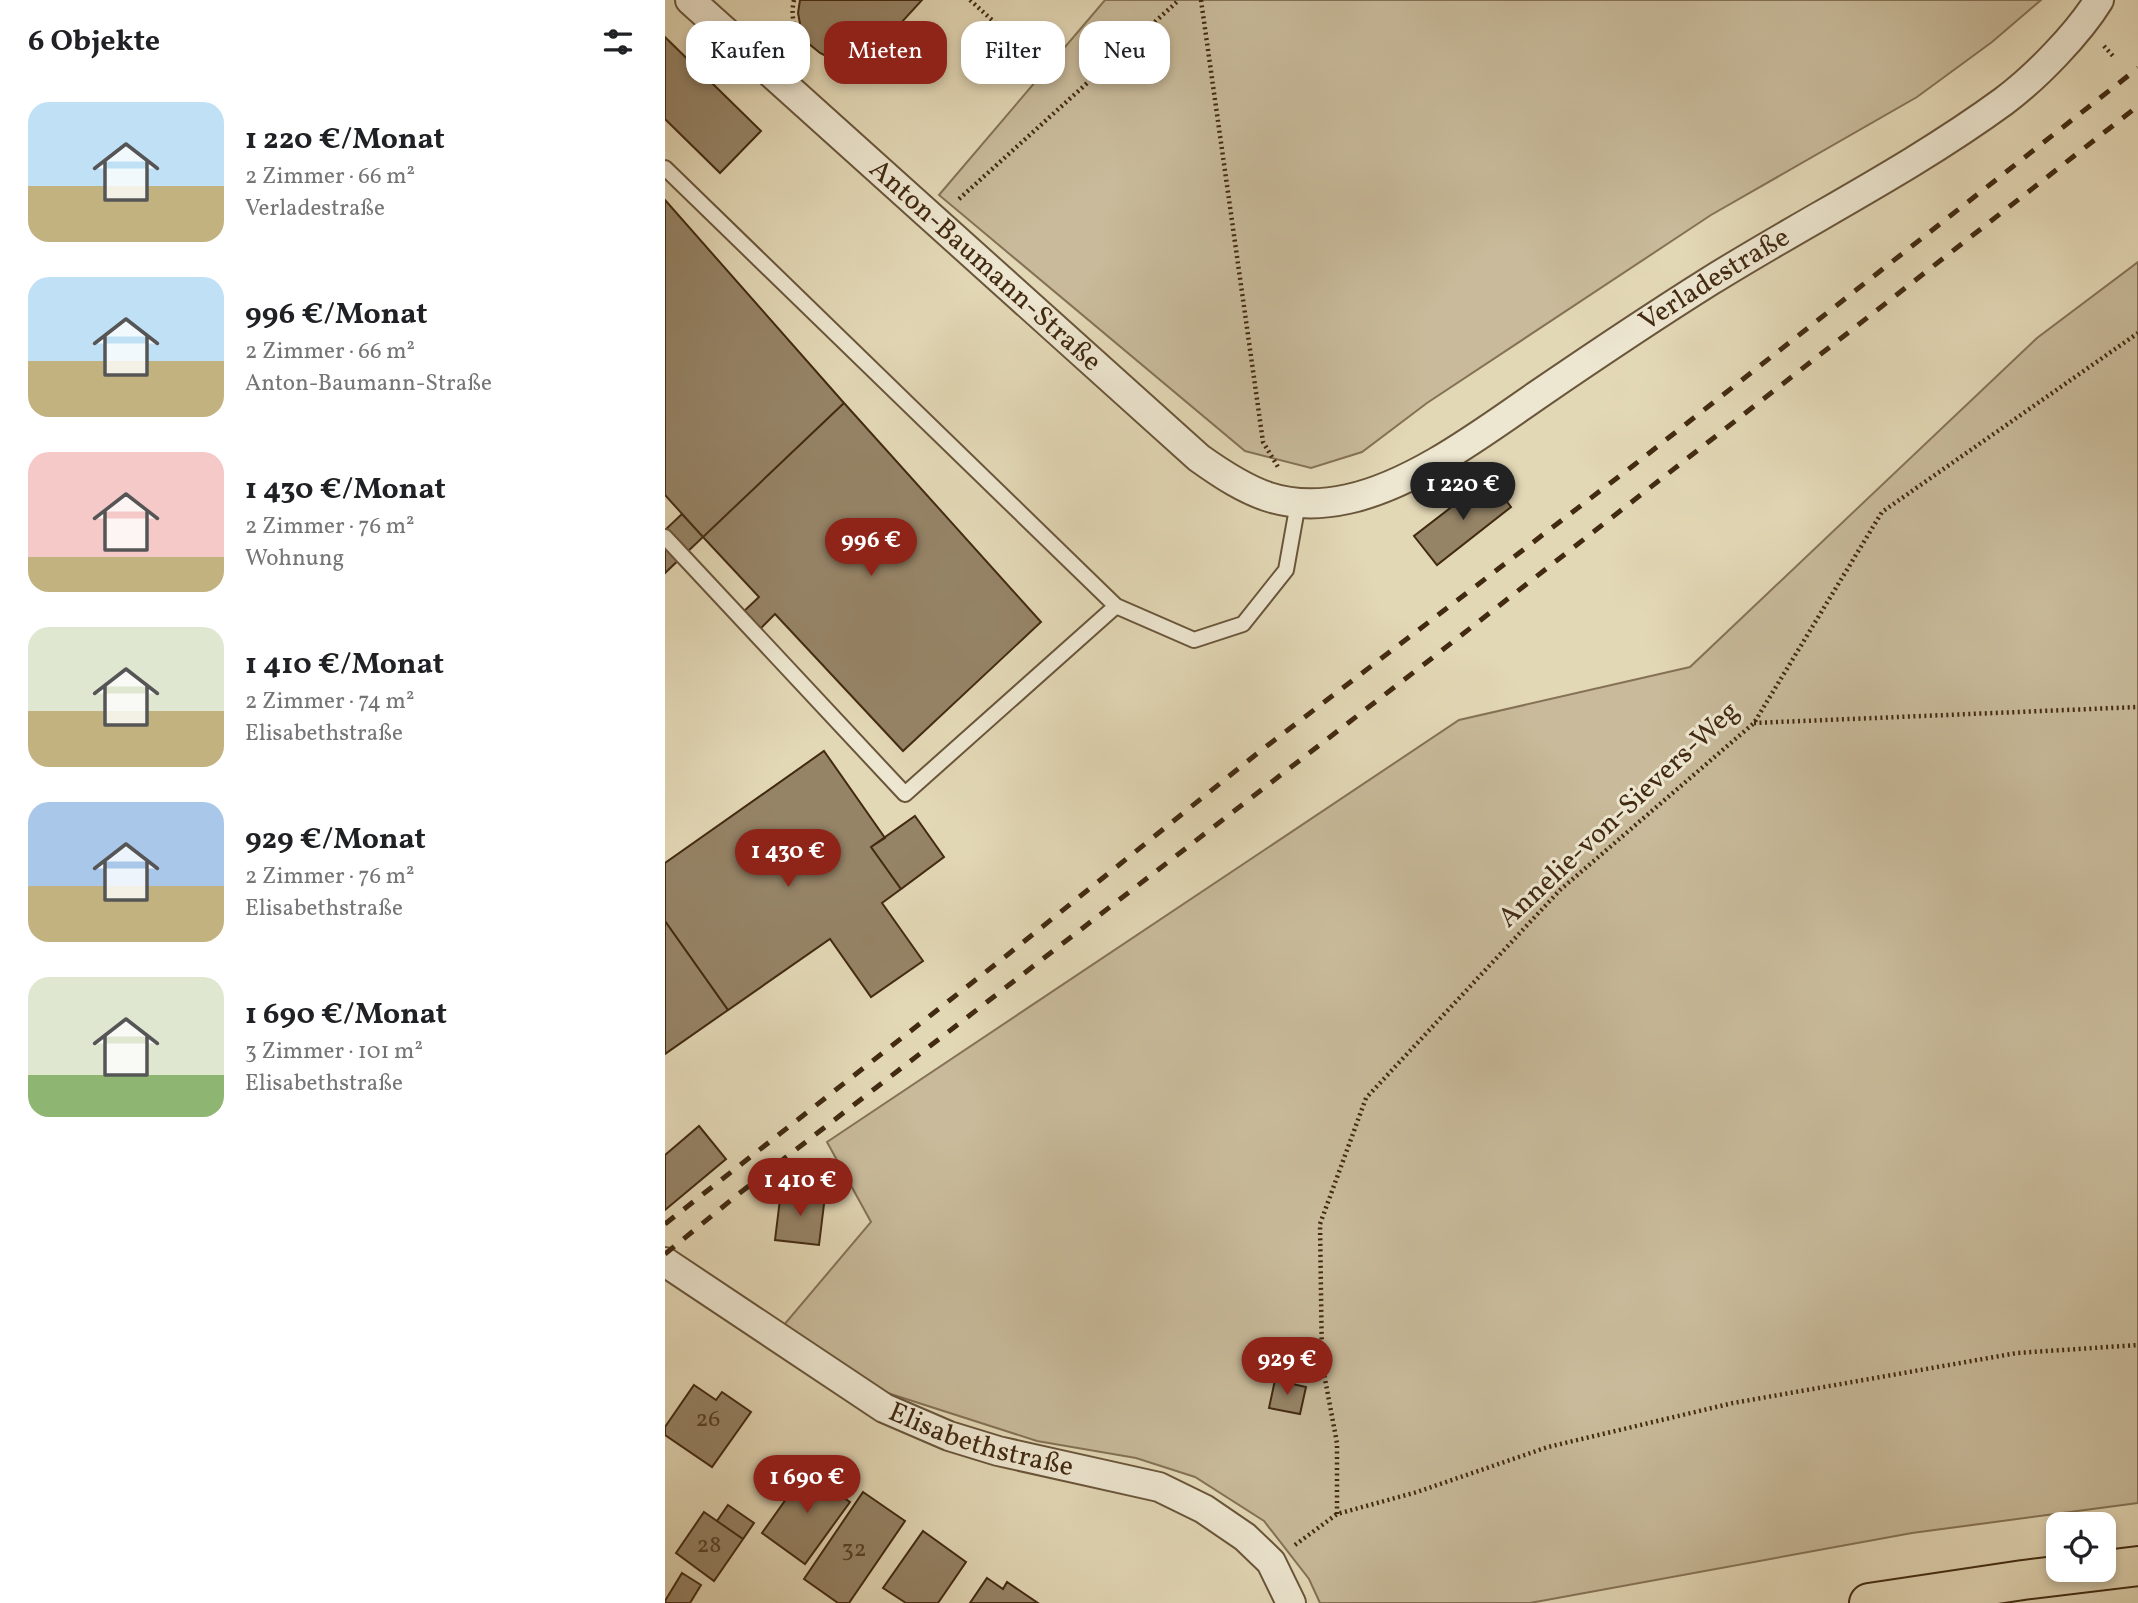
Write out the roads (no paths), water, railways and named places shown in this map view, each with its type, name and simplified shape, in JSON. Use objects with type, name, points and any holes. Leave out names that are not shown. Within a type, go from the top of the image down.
[{"type":"highway","points":[[1869,1603],[2138,1566]]},
{"type":"street","name":"Anton-Baumann-Straße","points":[[690,0],[1199,458],[1234,483],[1265,497],[1298,503]]},
{"type":"street","name":"Verladestraße","points":[[1298,503],[1347,499],[1392,485],[1473,439],[1710,281],[1908,166],[2005,100],[2061,49],[2099,0]]},
{"type":"street","name":"Elisabethstraße","points":[[665,1262],[884,1408],[949,1436],[998,1451],[1159,1487],[1204,1509],[1245,1537],[1271,1562],[1291,1603]]},
{"type":"lane","points":[[665,168],[1116,606],[1194,640],[1243,624],[1286,570],[1298,503]]},
{"type":"lane","points":[[665,537],[905,794],[1116,606]]},
{"type":"railway","points":[[665,1224],[1006,956],[1259,752],[1634,465],[2138,68]]},
{"type":"railway","points":[[665,1254],[741,1192],[1427,662],[2138,106]]}]
